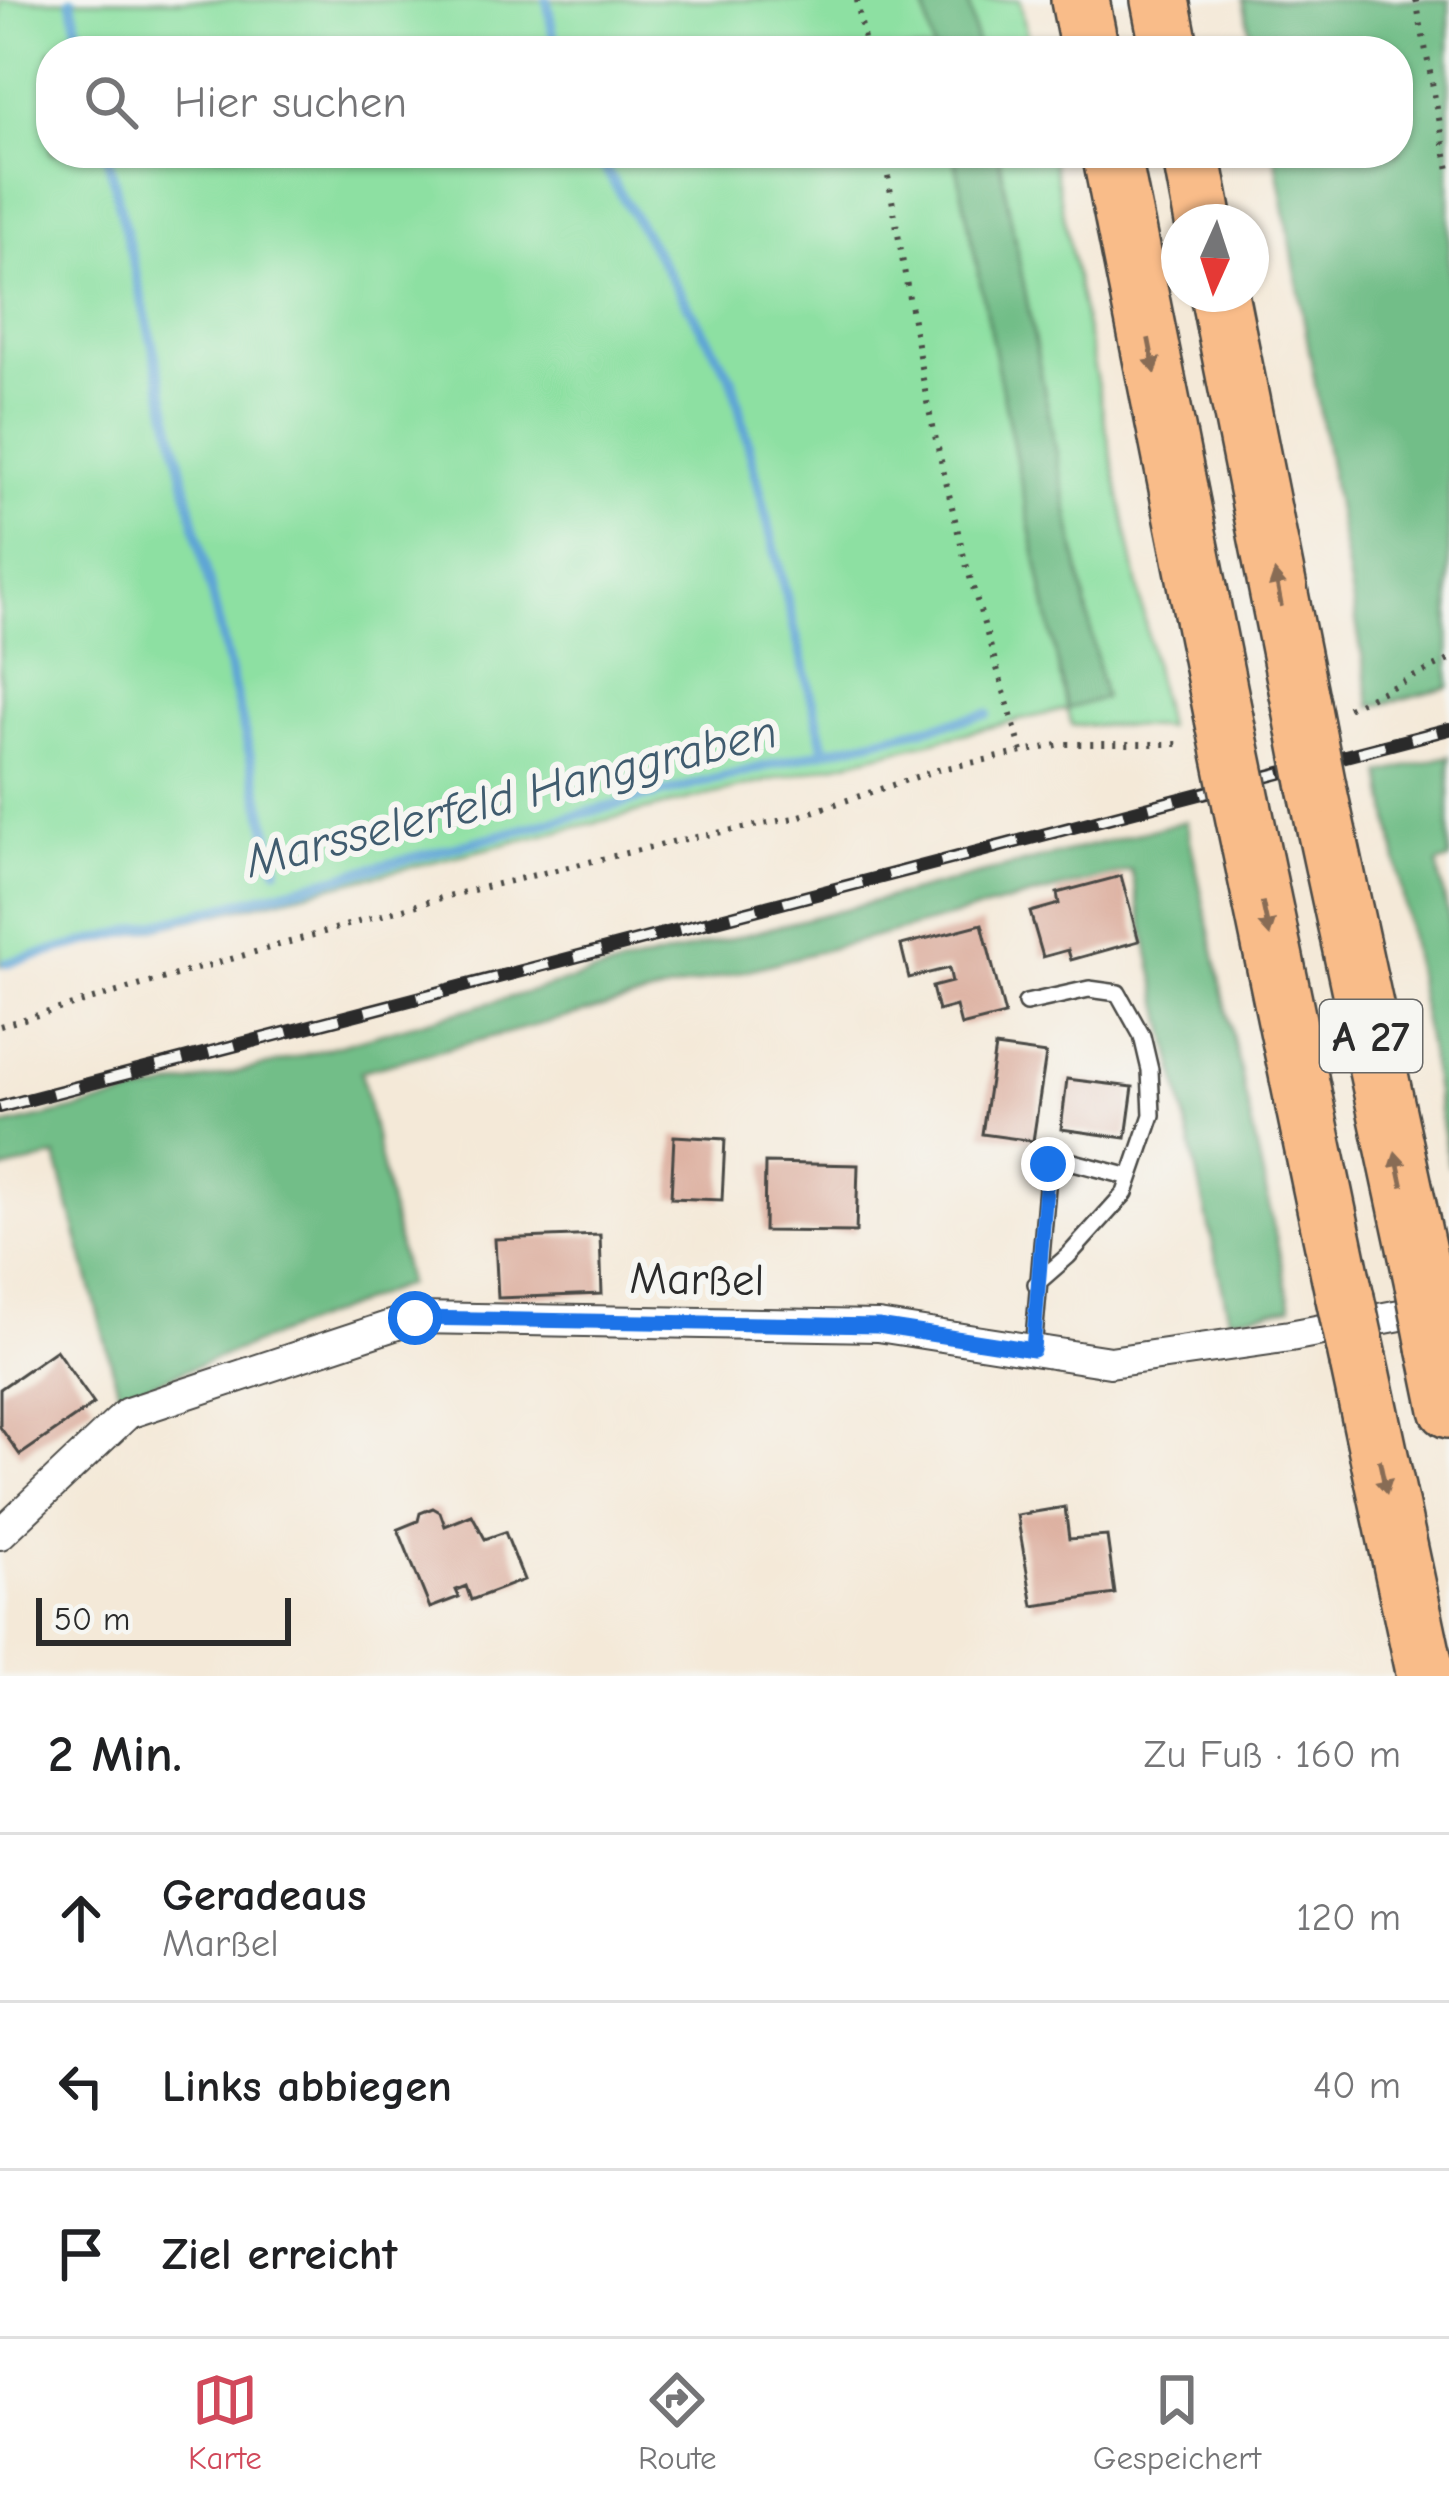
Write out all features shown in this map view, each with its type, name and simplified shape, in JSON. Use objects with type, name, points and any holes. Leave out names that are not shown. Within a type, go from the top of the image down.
[{"type":"highway","points":[[1080,0],[1087,36]]},
{"type":"highway","points":[[1160,0],[1167,36]]},
{"type":"highway","name":"A 27","points":[[1114,168],[1241,805],[1426,1676]]},
{"type":"highway","points":[[1194,168],[1201,204]]},
{"type":"highway","name":"A 27","points":[[1223,312],[1317,788],[1436,1312],[1449,1409]]},
{"type":"street","name":"Marßel","points":[[0,1534],[128,1413],[415,1318],[878,1326],[1110,1362],[1436,1312]]},
{"type":"lane","points":[[1026,1003],[1089,989],[1118,993],[1142,1036],[1150,1070],[1152,1115],[1125,1193],[1036,1284]]},
{"type":"lane","points":[[1033,1350],[1048,1164],[1066,1160],[1130,1177]]},
{"type":"path","points":[[857,0],[863,36]]},
{"type":"path","points":[[1416,0],[1449,170]]},
{"type":"path","points":[[1,1022],[448,896],[794,818],[937,770],[1022,752],[964,557],[927,402],[887,168]]},
{"type":"green space","points":[[0,0],[923,0],[931,36],[36,36],[36,168],[957,168],[1067,708],[1104,698],[1001,168],[1054,168],[1166,727],[1072,725],[1066,709],[0,966]]},
{"type":"green space","points":[[923,0],[968,0],[975,36],[931,36]]},
{"type":"green space","points":[[968,0],[1020,0],[1027,36],[975,36]]},
{"type":"green space","points":[[1243,0],[1449,0],[1449,687],[1371,707],[1278,168],[1413,168],[1413,36],[1251,36]]},
{"type":"green space","points":[[957,168],[1001,168],[1104,698],[1067,709]]},
{"type":"green space","points":[[1449,756],[1449,860],[1437,864],[1449,920],[1449,1168],[1382,773]]},
{"type":"green space","points":[[1186,821],[1291,1307],[1229,1318],[1131,870],[361,1071],[407,1284],[120,1396],[56,1156],[0,1171],[0,1127],[272,1064],[593,974]]},
{"type":"building","points":[[1121,876],[1139,941],[1071,960],[1068,950],[1043,957],[1030,912],[1059,904],[1057,893]]},
{"type":"building","points":[[982,924],[1005,1015],[961,1026],[956,1006],[938,1011],[932,987],[952,982],[949,968],[909,978],[901,945]]},
{"type":"building","points":[[995,1047],[1046,1054],[1033,1141],[982,1134]]},
{"type":"building","points":[[1067,1079],[1133,1087],[1126,1138],[1061,1129]]},
{"type":"building","points":[[674,1136],[725,1139],[722,1200],[671,1198]]},
{"type":"building","points":[[765,1163],[858,1165],[856,1232],[764,1231]]},
{"type":"building","points":[[600,1235],[602,1294],[498,1298],[495,1239]]},
{"type":"building","points":[[56,1350],[94,1404],[20,1455],[0,1427],[0,1389]]},
{"type":"building","points":[[1065,1507],[1069,1539],[1107,1536],[1115,1594],[1033,1606],[1017,1515]]},
{"type":"building","points":[[433,1508],[440,1512],[445,1526],[472,1515],[485,1539],[505,1532],[524,1580],[471,1600],[466,1586],[456,1590],[459,1597],[430,1608],[398,1529]]},
{"type":"waterway","points":[[71,0],[79,36]]},
{"type":"waterway","name":"Marsselerfeld Hanggraben","points":[[547,0],[553,36]]},
{"type":"waterway","points":[[111,168],[277,869]]},
{"type":"waterway","name":"Marsselerfeld Hanggraben","points":[[6,963],[825,751],[732,379],[605,168]]},
{"type":"waterway","points":[[825,751],[987,714]]},
{"type":"railway","points":[[0,1107],[1449,729]]},
{"type":"route","points":[[415,1318],[878,1326],[1033,1350],[1048,1164]]}]
